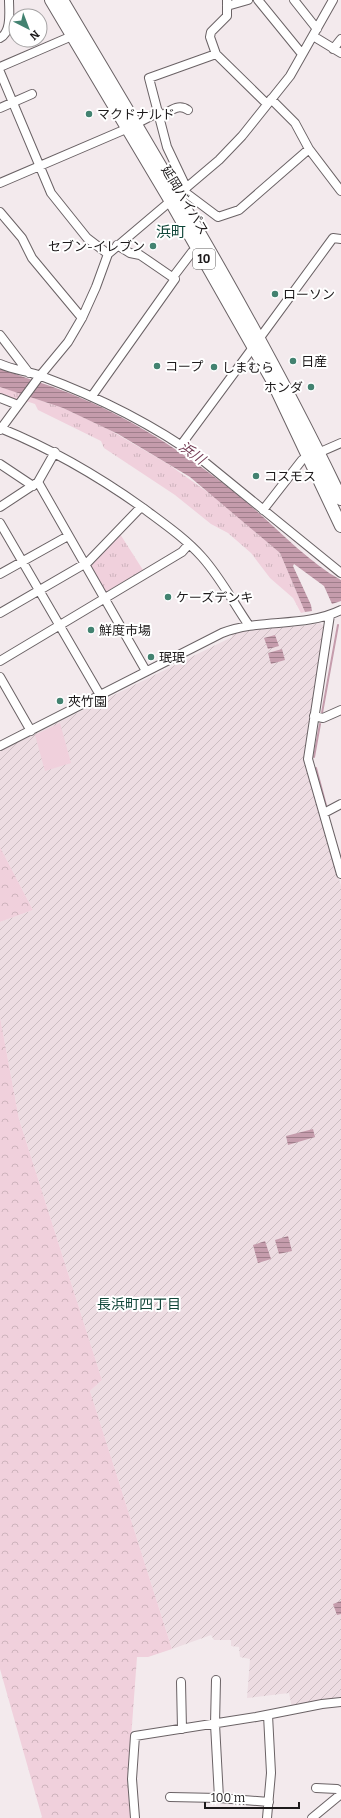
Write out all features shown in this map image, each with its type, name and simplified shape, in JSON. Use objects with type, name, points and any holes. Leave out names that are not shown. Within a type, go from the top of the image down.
[{"type":"highway","name":"延岡バイパス","points":[[51,0],[72,36],[131,126],[179,193],[256,342],[341,526]]},
{"type":"highway","name":"延岡バイパス","points":[[62,0],[131,126]]},
{"type":"highway","name":"延岡バイパス","points":[[179,193],[198,248],[256,342]]},
{"type":"highway","name":"延岡バイパス","points":[[310,457],[340,497]]},
{"type":"street","points":[[0,38],[6,31],[8,24],[9,0]]},
{"type":"street","points":[[248,0],[227,3],[227,16],[211,32],[210,37],[216,54],[269,102],[295,123],[309,149],[341,191]]},
{"type":"street","points":[[258,0],[302,54]]},
{"type":"street","points":[[294,0],[315,33],[333,49],[341,53]]},
{"type":"street","points":[[248,624],[213,570],[189,544],[141,507],[96,476],[55,452],[0,428],[39,376],[68,342],[82,318],[96,287],[108,254],[224,155],[242,136],[290,76],[333,0]]},
{"type":"street","points":[[0,67],[72,36]]},
{"type":"street","points":[[333,49],[341,38]]},
{"type":"street","points":[[216,54],[149,78],[160,115],[179,193],[218,217],[235,213],[309,149]]},
{"type":"street","points":[[0,72],[4,91],[13,102],[51,193],[87,238],[108,254]]},
{"type":"street","points":[[0,108],[32,94]]},
{"type":"street","points":[[0,183],[178,106],[183,106],[188,110]]},
{"type":"street","points":[[0,212],[22,238],[32,258],[82,318]]},
{"type":"street","points":[[181,445],[332,238],[341,239]]},
{"type":"street","points":[[117,245],[130,253],[140,255],[173,278]]},
{"type":"street","points":[[92,396],[175,279],[173,278],[192,252],[198,248]]},
{"type":"street","points":[[0,335],[30,372]]},
{"type":"street","points":[[0,364],[30,372],[92,396],[125,412],[181,445],[341,573]]},
{"type":"street","points":[[0,398],[20,402]]},
{"type":"street","points":[[263,510],[310,457],[341,443]]},
{"type":"street","points":[[0,507],[36,484],[55,452]]},
{"type":"street","points":[[0,464],[36,484],[68,536],[146,671]]},
{"type":"street","points":[[0,613],[84,564],[141,507]]},
{"type":"street","points":[[0,523],[59,627],[100,695]]},
{"type":"street","points":[[0,574],[68,536]]},
{"type":"street","points":[[0,661],[182,552],[189,544]]},
{"type":"street","points":[[0,746],[222,633],[248,624],[306,620],[330,615],[341,610]]},
{"type":"street","points":[[330,615],[308,759],[341,874]]},
{"type":"street","points":[[0,677],[31,731]]},
{"type":"street","points":[[314,716],[323,718],[341,710]]},
{"type":"street","points":[[324,813],[341,804]]},
{"type":"street","points":[[216,1680],[215,1724],[219,1798]]},
{"type":"street","points":[[181,1682],[182,1729]]},
{"type":"street","points":[[135,1818],[132,1779],[135,1736],[341,1702]]},
{"type":"street","points":[[267,1818],[271,1773],[268,1715]]},
{"type":"street","points":[[314,1817],[341,1793],[337,1789],[316,1788]]},
{"type":"street","points":[[170,1798],[219,1798],[269,1802]]},
{"type":"shaded area","points":[[0,369],[60,390],[113,413],[176,449],[234,492],[313,561],[341,580],[341,601],[332,604],[324,586],[294,564],[293,566],[311,605],[312,611],[305,612],[280,553],[190,477],[118,434],[63,408],[0,387]]},
{"type":"shaded area","points":[[320,623],[326,628],[305,757],[341,886],[341,1701],[292,1708],[289,1693],[247,1698],[250,1659],[240,1657],[239,1647],[231,1646],[231,1640],[214,1640],[211,1635],[172,1649],[90,1391],[102,1380],[19,1119],[0,1017],[0,922],[33,910],[0,847],[0,751],[232,637],[232,634],[249,629],[303,626]]},
{"type":"shaded area","points":[[275,635],[279,646],[268,649],[264,638]]},
{"type":"shaded area","points":[[282,649],[285,660],[271,664],[268,653]]},
{"type":"shaded area","points":[[313,1129],[315,1137],[288,1145],[286,1136]]},
{"type":"shaded area","points":[[288,1236],[292,1251],[279,1254],[275,1240]]},
{"type":"shaded area","points":[[265,1241],[271,1259],[258,1263],[253,1245]]},
{"type":"shaded area","points":[[341,1601],[341,1614],[337,1615],[333,1604]]},
{"type":"green space","points":[[0,387],[22,394],[19,398],[13,401],[0,396]]},
{"type":"green space","points":[[30,397],[63,408],[108,429],[168,464],[213,496],[280,553],[305,612],[301,613],[293,598],[270,578],[251,553],[228,533],[211,524],[175,495],[104,448],[101,441],[38,410],[35,404],[26,401]]},
{"type":"green space","points":[[120,534],[143,570],[104,593],[89,567]]},
{"type":"green space","points":[[60,723],[71,763],[45,771],[35,735]]},
{"type":"green space","points":[[0,847],[33,910],[0,922]]},
{"type":"green space","points":[[0,1017],[19,1119],[102,1380],[90,1391],[172,1649],[148,1657],[137,1657],[128,1779],[131,1818],[41,1818],[42,1817],[0,1669]]},
{"type":"waterway","points":[[322,713],[338,625]]},
{"type":"waterway","points":[[314,757],[320,724]]},
{"type":"waterway","points":[[316,768],[327,809]]},
{"type":"place","name":"マクドナルド","points":[[89,114]]},
{"type":"place","name":"セブン-イレブン","points":[[153,246]]},
{"type":"place","name":"ローソン","points":[[275,294]]},
{"type":"place","name":"日産","points":[[293,361]]},
{"type":"place","name":"コープ","points":[[157,366]]},
{"type":"place","name":"しまむら","points":[[214,367]]},
{"type":"place","name":"ホンダ","points":[[311,387]]},
{"type":"place","name":"コスモス","points":[[256,476]]},
{"type":"place","name":"ケーズデンキ","points":[[168,597]]},
{"type":"place","name":"鮮度市場","points":[[91,630]]},
{"type":"place","name":"珉珉","points":[[151,657]]},
{"type":"place","name":"夾竹園","points":[[60,701]]},
{"type":"district","name":"浜町","points":[[171,232]]},
{"type":"district","name":"長浜町四丁目","points":[[139,1304]]},
{"type":"water label","name":"浜川","points":[[192,453]]}]
